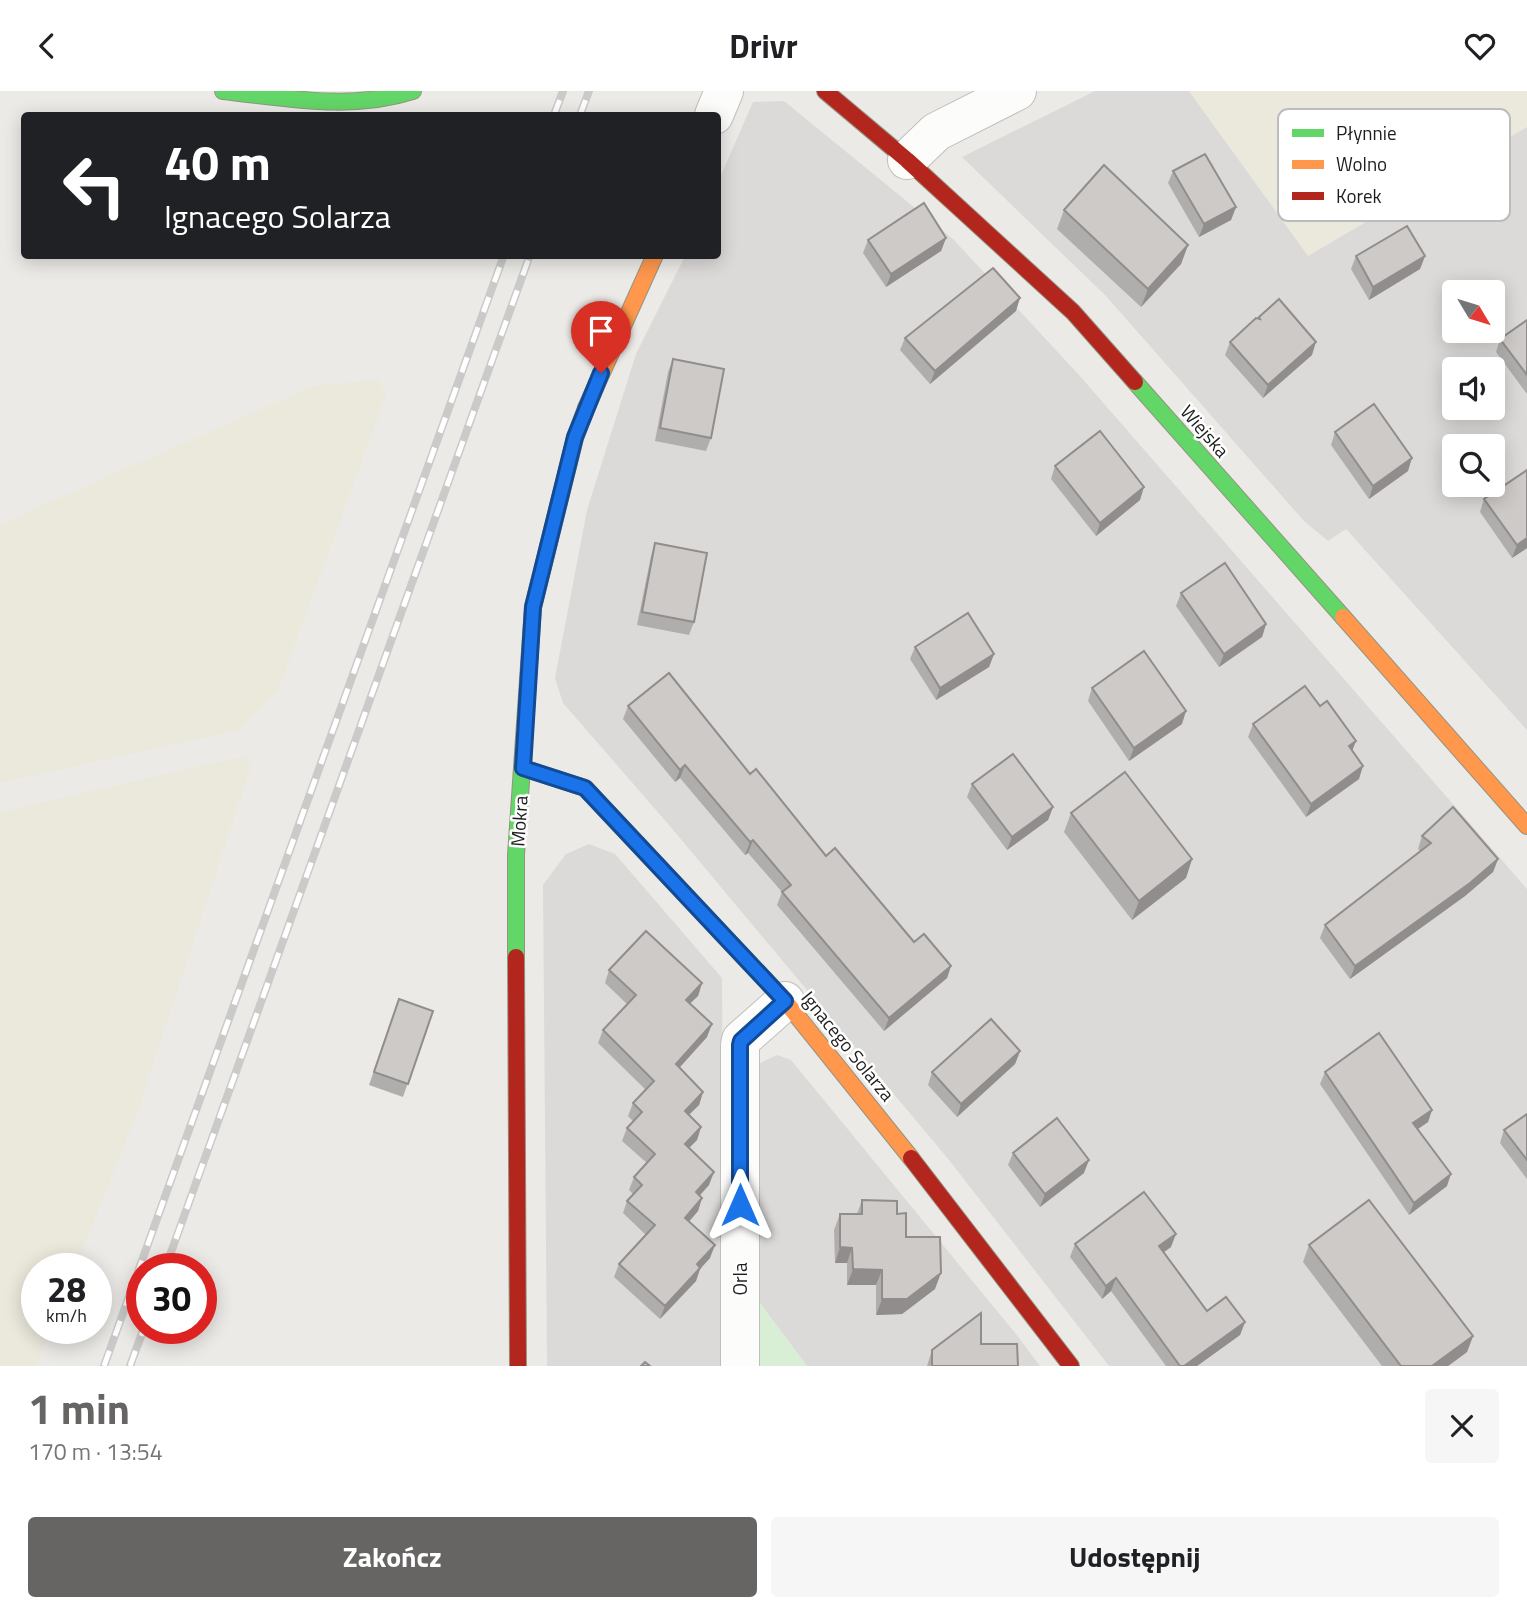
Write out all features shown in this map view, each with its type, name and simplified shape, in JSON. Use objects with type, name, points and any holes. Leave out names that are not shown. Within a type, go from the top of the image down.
[{"type":"street","points":[[223,91],[361,103],[401,96],[413,91]]},
{"type":"street","points":[[715,112],[724,91]]},
{"type":"street","name":"Wiejska","points":[[825,91],[907,160],[1073,312],[1527,826]]},
{"type":"street","points":[[907,160],[936,132],[1017,91]]},
{"type":"street","name":"Mokra","points":[[519,1366],[516,855],[533,607],[564,479],[590,397],[653,259]]},
{"type":"street","name":"Ignacego Solarza","points":[[523,768],[585,788],[785,1001],[944,1199],[1071,1366]]},
{"type":"street","name":"Orla","points":[[740,1366],[740,1045],[741,1041],[785,1001]]},
{"type":"shaded area","points":[[1095,91],[1189,91],[1278,214],[1278,221],[1283,221],[1308,255],[1366,221],[1510,221],[1510,137],[1527,127],[1527,730],[1346,529],[1328,541],[1304,521],[1106,296],[962,157]]},
{"type":"shaded area","points":[[1189,91],[1527,91],[1527,127],[1510,137],[1510,109],[1278,109],[1278,214]]},
{"type":"shaded area","points":[[784,101],[953,239],[1079,375],[1527,889],[1527,1366],[1109,1366],[949,1160],[669,825],[563,703],[555,678],[587,510],[636,354],[684,259],[721,259],[721,175],[753,102]]},
{"type":"shaded area","points":[[1283,221],[1367,221],[1308,256]]},
{"type":"shaded area","points":[[377,380],[387,393],[278,691],[239,730],[0,783],[0,524],[314,386]]},
{"type":"shaded area","points":[[244,756],[251,767],[139,1107],[81,1253],[21,1253],[21,1344],[45,1344],[36,1366],[0,1366],[0,812]]},
{"type":"shaded area","points":[[589,844],[615,854],[722,978],[724,1366],[547,1366],[543,885],[566,854]]},
{"type":"shaded area","points":[[777,1055],[791,1060],[1040,1366],[807,1366],[759,1302],[758,1064]]},
{"type":"green space","points":[[759,1302],[807,1366],[759,1366]]},
{"type":"building","points":[[1205,154],[1236,207],[1204,224],[1173,171]]},
{"type":"building","points":[[1104,165],[1188,245],[1148,289],[1064,210]]},
{"type":"building","points":[[924,203],[946,238],[891,274],[868,240]]},
{"type":"building","points":[[1407,226],[1425,256],[1373,287],[1356,256]]},
{"type":"building","points":[[993,268],[1020,298],[935,371],[905,338]]},
{"type":"building","points":[[1279,299],[1316,342],[1268,385],[1230,342],[1256,318],[1260,319],[1259,317]]},
{"type":"building","points":[[1527,320],[1527,375],[1503,343],[1505,335]]},
{"type":"building","points":[[673,359],[724,369],[711,438],[660,428]]},
{"type":"building","points":[[1374,404],[1412,458],[1373,486],[1335,432]]},
{"type":"building","points":[[1100,431],[1144,487],[1100,523],[1055,466]]},
{"type":"building","points":[[1527,470],[1527,538],[1517,545],[1484,499],[1505,497],[1505,485]]},
{"type":"building","points":[[655,543],[707,553],[694,622],[642,612]]},
{"type":"building","points":[[1225,563],[1266,624],[1224,654],[1181,593]]},
{"type":"building","points":[[968,613],[994,654],[940,688],[915,647]]},
{"type":"building","points":[[1144,651],[1186,711],[1134,748],[1092,688]]},
{"type":"building","points":[[669,673],[750,774],[756,769],[826,856],[835,848],[914,942],[924,934],[951,966],[889,1018],[782,892],[791,885],[753,840],[750,842],[685,765],[680,770],[628,706]]},
{"type":"building","points":[[1305,686],[1320,706],[1327,701],[1356,741],[1349,746],[1363,766],[1311,804],[1253,724]]},
{"type":"building","points":[[1013,754],[1053,807],[1012,837],[972,784]]},
{"type":"building","points":[[1125,772],[1192,859],[1139,901],[1071,813]]},
{"type":"building","points":[[1453,807],[1498,859],[1470,883],[1355,966],[1325,925],[1431,843],[1422,836]]},
{"type":"building","points":[[646,931],[702,983],[686,1000],[712,1024],[676,1064],[703,1092],[685,1111],[701,1127],[685,1144],[714,1172],[696,1192],[702,1198],[685,1218],[715,1245],[697,1264],[700,1268],[665,1306],[619,1264],[655,1225],[627,1201],[642,1185],[634,1177],[655,1154],[627,1128],[642,1112],[633,1103],[654,1081],[603,1030],[636,995],[609,970]]},
{"type":"building","points":[[399,999],[433,1011],[408,1084],[374,1072]]},
{"type":"building","points":[[991,1019],[1020,1051],[961,1104],[932,1072]]},
{"type":"building","points":[[1379,1033],[1432,1110],[1413,1123],[1451,1174],[1414,1203],[1325,1072]]},
{"type":"building","points":[[1527,1114],[1527,1160],[1504,1130]]},
{"type":"building","points":[[1057,1118],[1089,1160],[1045,1194],[1013,1153]]},
{"type":"building","points":[[1144,1192],[1176,1234],[1159,1246],[1207,1311],[1226,1297],[1245,1322],[1184,1366],[1180,1366],[1116,1278],[1106,1286],[1075,1244]]},
{"type":"building","points":[[862,1200],[897,1201],[897,1214],[906,1213],[906,1237],[940,1237],[941,1273],[907,1299],[882,1299],[882,1270],[853,1269],[852,1248],[840,1247],[840,1214],[862,1214]]},
{"type":"building","points":[[1369,1200],[1473,1336],[1432,1366],[1401,1366],[1309,1245]]},
{"type":"building","points":[[981,1313],[981,1344],[1017,1344],[1018,1366],[932,1366],[932,1350]]},
{"type":"railway","points":[[555,112],[563,91]]},
{"type":"railway","points":[[581,112],[589,91]]},
{"type":"railway","points":[[104,1366],[503,259]]},
{"type":"railway","points":[[171,1253],[529,259]]},
{"type":"railway","points":[[130,1366],[138,1344]]},
{"type":"traffic: fast","points":[[223,91],[343,102],[390,97],[413,91]]},
{"type":"traffic: fast","points":[[1135,382],[1343,617]]},
{"type":"traffic: fast","points":[[516,957],[516,855],[533,607],[575,438],[586,408]]},
{"type":"traffic: slow","points":[[586,408],[653,259]]},
{"type":"traffic: slow","points":[[1343,617],[1527,826]]},
{"type":"traffic: slow","points":[[523,768],[585,788],[785,1001],[911,1158]]},
{"type":"traffic: jam","points":[[825,91],[907,160],[1073,312],[1135,382]]},
{"type":"traffic: jam","points":[[516,957],[518,1366]]},
{"type":"traffic: jam","points":[[911,1158],[1071,1366]]},
{"type":"route","points":[[601,373],[575,437],[533,607],[523,768],[585,788],[785,1001],[741,1041],[740,1045],[740,1205]]}]
